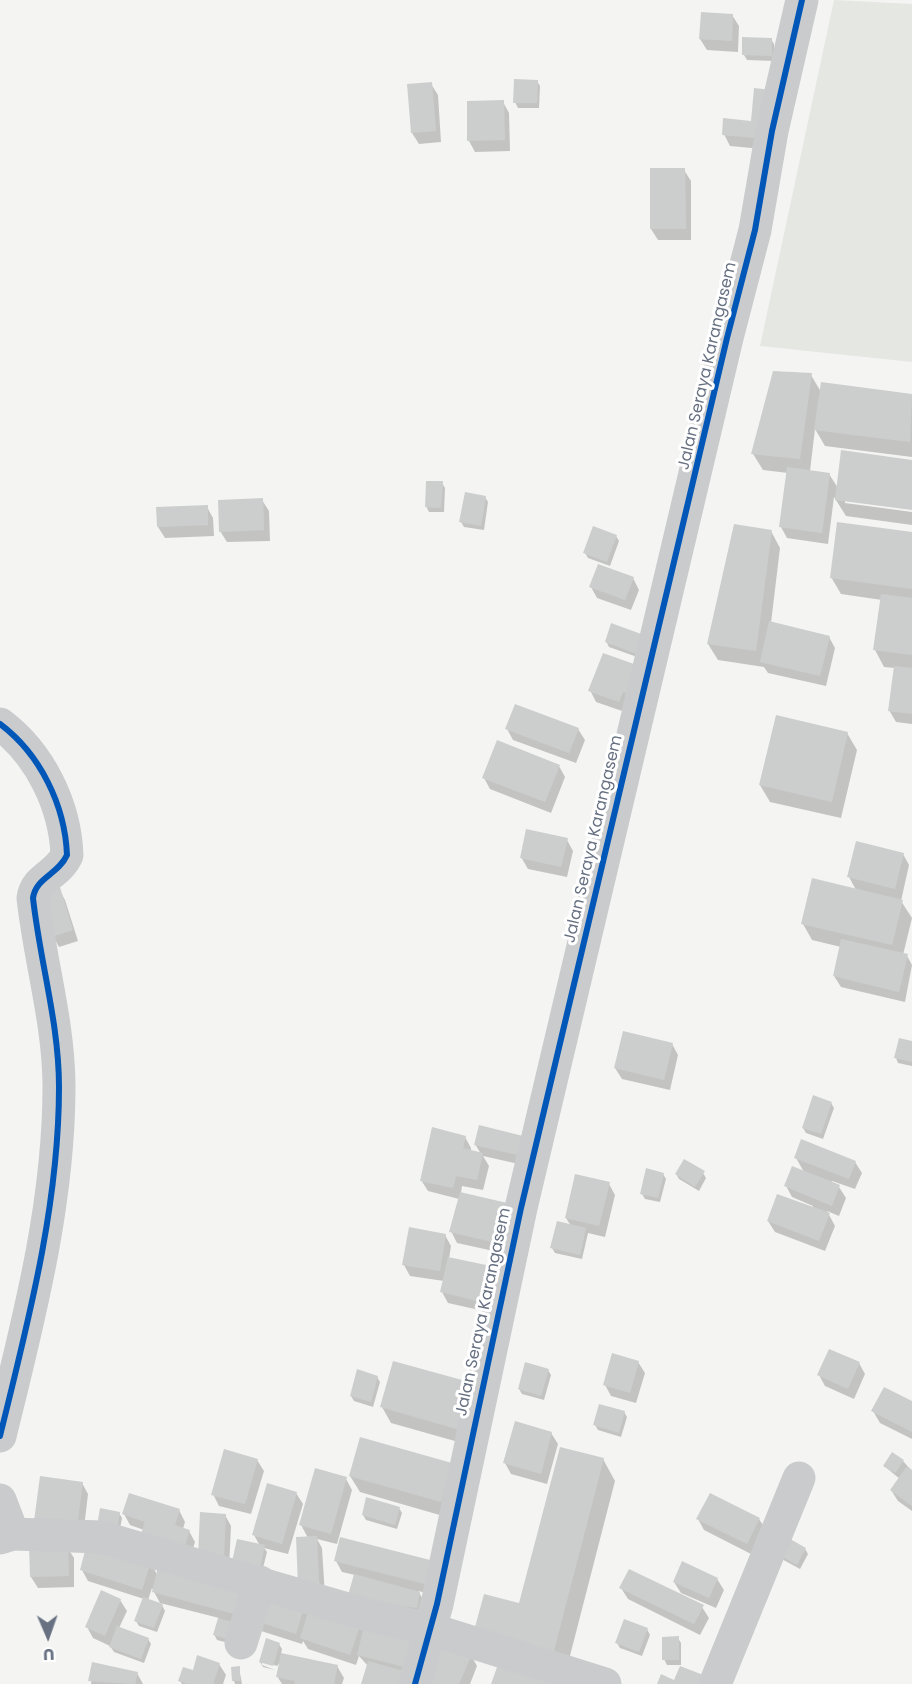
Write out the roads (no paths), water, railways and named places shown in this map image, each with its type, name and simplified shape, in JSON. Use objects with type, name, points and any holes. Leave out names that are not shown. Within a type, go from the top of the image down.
[{"type":"street","name":"Jalan Seraya Karangasem","points":[[415,1684],[430,1629],[521,1208],[727,338],[755,230],[772,131],[802,0]]},
{"type":"street","points":[[0,724],[41,767],[60,817],[67,855],[58,870],[38,883],[33,898],[52,1001],[59,1086],[58,1120],[46,1228],[31,1314],[0,1436]]},
{"type":"street","points":[[715,1684],[799,1478]]},
{"type":"street","points":[[0,1500],[6,1536],[101,1538],[375,1617],[430,1629],[605,1684]]},
{"type":"street","points":[[241,1643],[260,1582]]}]
